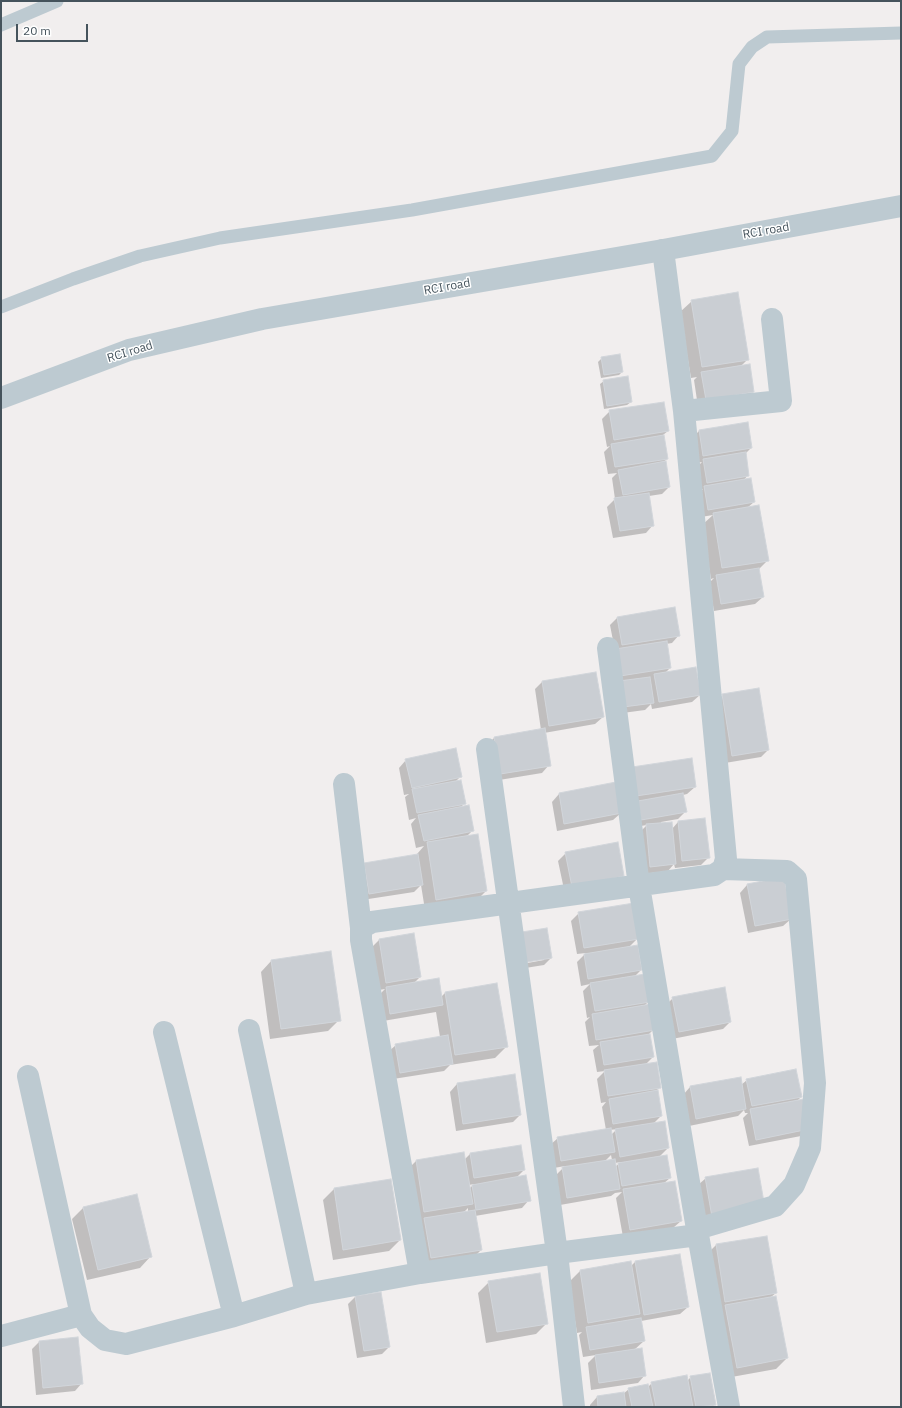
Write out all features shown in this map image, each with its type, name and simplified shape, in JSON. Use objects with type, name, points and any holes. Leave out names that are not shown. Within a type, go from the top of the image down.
[{"type":"street","name":"RCI road","points":[[1,398],[129,350],[262,319],[663,250],[901,206]]},
{"type":"street","points":[[663,250],[684,411],[726,859],[723,869]]},
{"type":"street","points":[[684,411],[781,401],[772,319]]},
{"type":"street","points":[[608,648],[639,886],[729,1407]]},
{"type":"street","points":[[487,749],[557,1253],[574,1407]]},
{"type":"street","points":[[344,784],[361,928],[361,940],[420,1273]]},
{"type":"street","points":[[28,1076],[80,1315],[90,1328],[105,1340],[126,1344],[234,1316],[306,1294],[420,1273],[698,1232],[775,1206],[794,1185],[810,1148],[814,1083],[796,879],[787,871],[723,869],[714,875],[372,922],[361,928]]},
{"type":"street","points":[[249,1030],[306,1294]]},
{"type":"street","points":[[164,1032],[234,1316]]},
{"type":"street","points":[[1,1336],[80,1315]]},
{"type":"lane","points":[[1,25],[57,1]]},
{"type":"lane","points":[[1,307],[73,279],[140,256],[220,238],[412,210],[712,156],[732,131],[739,64],[752,47],[767,37],[901,33]]},
{"type":"building","points":[[738,292],[749,360],[702,367],[691,300]]},
{"type":"building","points":[[620,354],[623,372],[604,375],[601,357]]},
{"type":"building","points":[[750,364],[754,392],[706,400],[701,372]]},
{"type":"building","points":[[628,376],[632,402],[607,406],[603,380]]},
{"type":"building","points":[[664,402],[669,431],[614,440],[609,410]]},
{"type":"building","points":[[748,422],[752,448],[703,456],[699,430]]},
{"type":"building","points":[[664,435],[668,459],[615,467],[611,444]]},
{"type":"building","points":[[746,452],[749,476],[707,483],[703,459]]},
{"type":"building","points":[[666,461],[670,487],[623,495],[618,470]]},
{"type":"building","points":[[751,478],[755,502],[708,510],[704,486]]},
{"type":"building","points":[[649,493],[654,526],[620,531],[614,498]]},
{"type":"building","points":[[759,505],[769,561],[722,568],[713,513]]},
{"type":"building","points":[[759,568],[764,597],[721,604],[716,575]]},
{"type":"building","points":[[675,607],[680,636],[622,645],[617,617]]},
{"type":"building","points":[[667,641],[671,668],[620,676],[615,649]]},
{"type":"building","points":[[696,667],[701,695],[659,702],[654,674]]},
{"type":"building","points":[[596,672],[604,717],[549,726],[542,681]]},
{"type":"building","points":[[650,677],[654,703],[623,707],[619,681]]},
{"type":"building","points":[[759,688],[769,750],[732,756],[722,694]]},
{"type":"building","points":[[545,728],[551,766],[500,774],[494,737]]},
{"type":"building","points":[[456,748],[462,777],[412,788],[405,759]]},
{"type":"building","points":[[692,758],[696,787],[636,796],[632,767]]},
{"type":"building","points":[[461,780],[466,804],[417,813],[412,789]]},
{"type":"building","points":[[616,782],[622,813],[564,824],[559,793]]},
{"type":"building","points":[[683,793],[687,812],[641,820],[638,801]]},
{"type":"building","points":[[469,805],[474,831],[424,841],[418,815]]},
{"type":"building","points":[[705,818],[710,858],[682,861],[678,821]]},
{"type":"building","points":[[672,822],[676,864],[650,867],[646,824]]},
{"type":"building","points":[[478,834],[487,891],[436,900],[427,842]]},
{"type":"building","points":[[618,842],[624,876],[572,887],[565,852]]},
{"type":"building","points":[[418,854],[423,885],[369,894],[364,863]]},
{"type":"building","points":[[784,877],[792,919],[755,926],[747,884]]},
{"type":"building","points":[[634,903],[639,939],[584,948],[578,912]]},
{"type":"building","points":[[547,928],[552,958],[527,962],[522,932]]},
{"type":"building","points":[[414,933],[421,977],[386,983],[379,939]]},
{"type":"building","points":[[638,945],[642,970],[588,979],[584,954]]},
{"type":"building","points":[[331,951],[341,1021],[281,1029],[271,960]]},
{"type":"building","points":[[645,974],[650,1002],[595,1011],[590,983]]},
{"type":"building","points":[[439,978],[443,1005],[390,1014],[386,987]]},
{"type":"building","points":[[497,983],[508,1047],[455,1055],[445,992]]},
{"type":"building","points":[[725,987],[731,1022],[679,1032],[672,997]]},
{"type":"building","points":[[651,1004],[655,1030],[596,1040],[592,1014]]},
{"type":"building","points":[[650,1034],[654,1057],[604,1065],[600,1042]]},
{"type":"building","points":[[448,1035],[453,1064],[400,1073],[395,1044]]},
{"type":"building","points":[[657,1062],[661,1088],[608,1096],[604,1070]]},
{"type":"building","points":[[796,1069],[802,1097],[752,1106],[746,1079]]},
{"type":"building","points":[[515,1074],[521,1115],[463,1124],[457,1083]]},
{"type":"building","points":[[741,1077],[746,1109],[696,1119],[690,1086]]},
{"type":"building","points":[[658,1090],[662,1116],[613,1124],[609,1099]]},
{"type":"building","points":[[804,1099],[809,1129],[756,1140],[750,1109]]},
{"type":"building","points":[[665,1121],[669,1148],[620,1157],[615,1129]]},
{"type":"building","points":[[611,1128],[615,1152],[561,1161],[557,1137]]},
{"type":"building","points":[[521,1145],[525,1170],[474,1178],[470,1153]]},
{"type":"building","points":[[464,1152],[473,1204],[424,1212],[416,1160]]},
{"type":"building","points":[[667,1155],[671,1178],[622,1186],[618,1163]]},
{"type":"building","points":[[615,1159],[620,1189],[567,1198],[562,1167]]},
{"type":"building","points":[[758,1168],[765,1208],[712,1217],[705,1177]]},
{"type":"building","points":[[526,1175],[531,1201],[476,1210],[472,1185]]},
{"type":"building","points":[[391,1179],[401,1240],[343,1250],[334,1188]]},
{"type":"building","points":[[675,1181],[682,1221],[630,1230],[623,1189]]},
{"type":"building","points":[[137,1194],[152,1257],[98,1270],[83,1207]]},
{"type":"building","points":[[475,1210],[482,1250],[431,1258],[424,1218]]},
{"type":"building","points":[[767,1236],[777,1293],[725,1302],[716,1244]]},
{"type":"building","points":[[680,1254],[689,1307],[644,1315],[635,1261]]},
{"type":"building","points":[[631,1261],[640,1314],[588,1323],[580,1270]]},
{"type":"building","points":[[540,1273],[548,1324],[497,1332],[488,1281]]},
{"type":"building","points":[[381,1292],[390,1347],[364,1351],[355,1296]]},
{"type":"building","points":[[776,1296],[788,1358],[737,1368],[725,1305]]},
{"type":"building","points":[[641,1318],[645,1341],[590,1350],[586,1327]]},
{"type":"building","points":[[78,1337],[83,1384],[43,1388],[39,1341]]},
{"type":"building","points":[[642,1348],[646,1376],[599,1383],[595,1355]]},
{"type":"building","points":[[710,1373],[716,1405],[696,1407],[690,1376]]},
{"type":"building","points":[[687,1375],[693,1407],[656,1407],[651,1382]]},
{"type":"building","points":[[648,1384],[653,1407],[632,1407],[628,1388]]},
{"type":"building","points":[[624,1392],[626,1407],[598,1407],[597,1396]]}]
